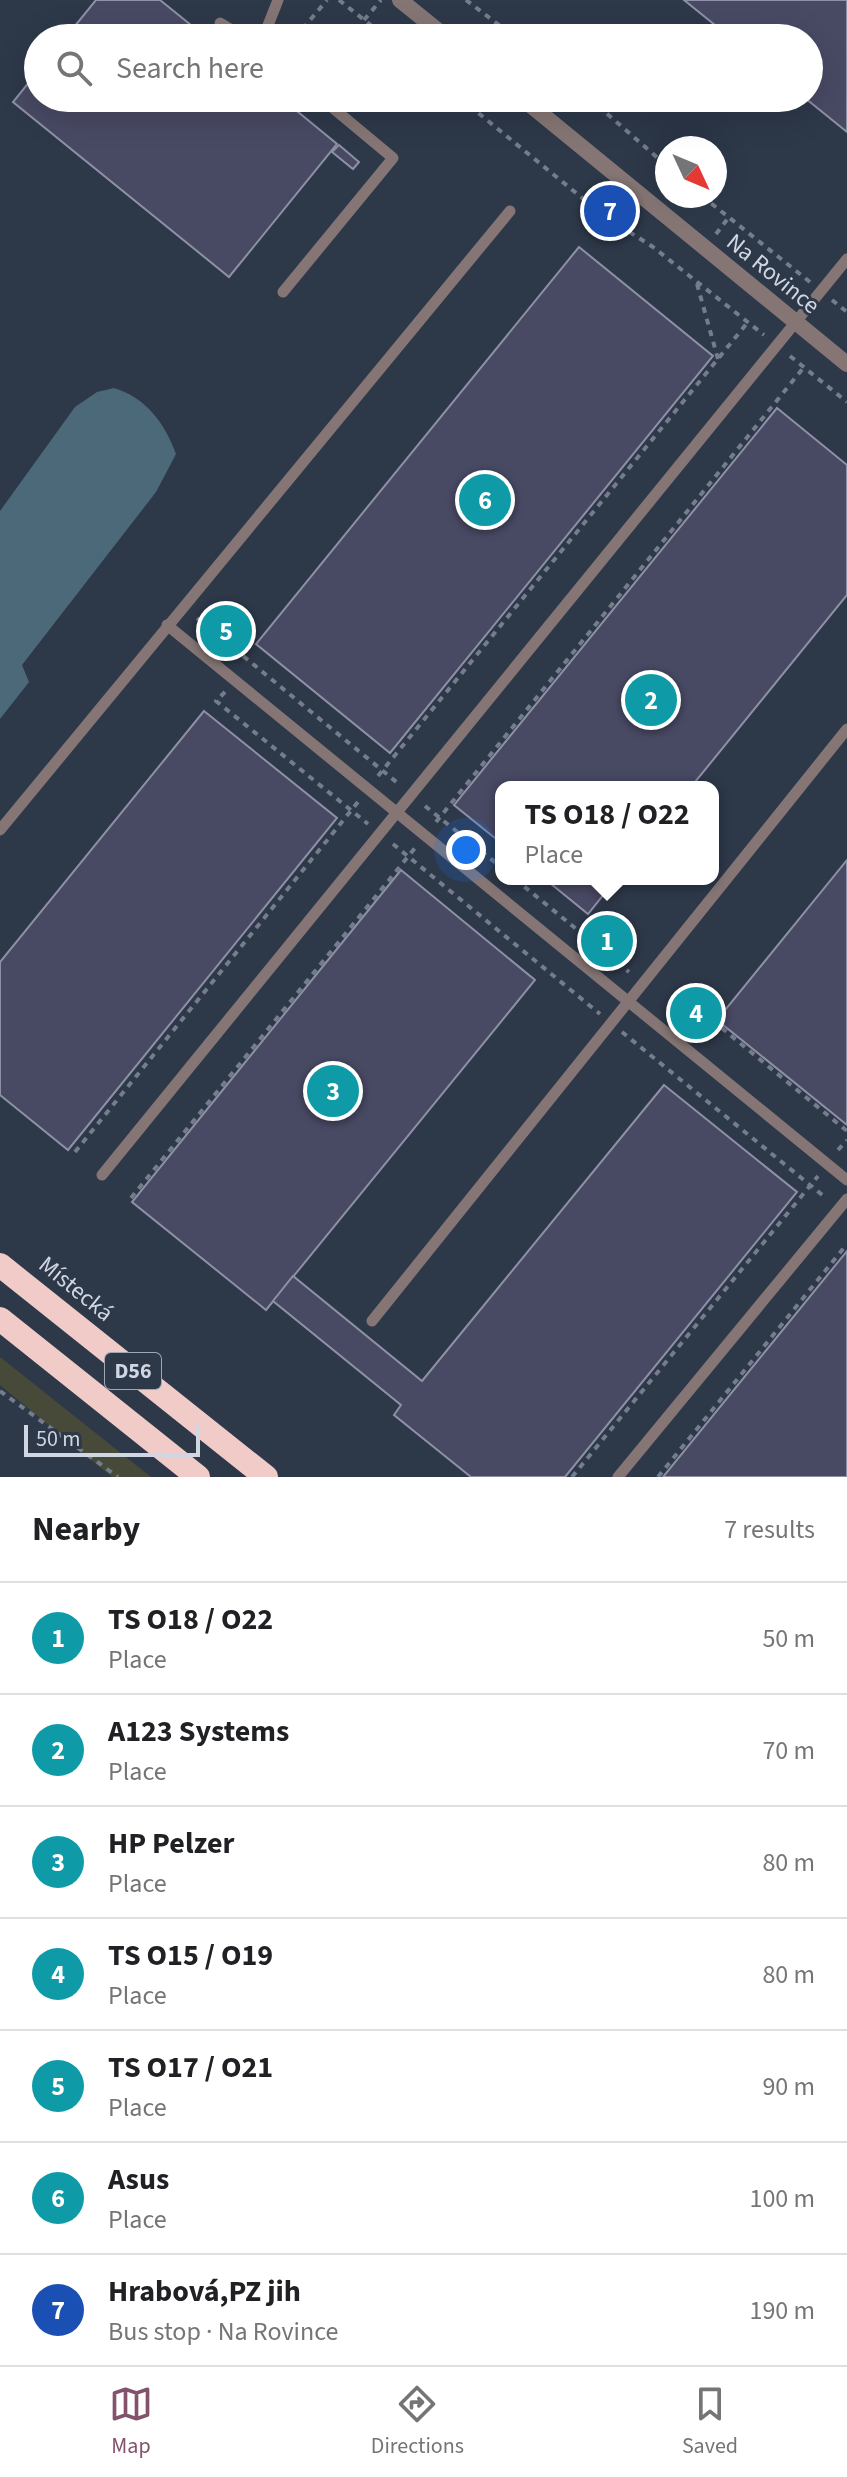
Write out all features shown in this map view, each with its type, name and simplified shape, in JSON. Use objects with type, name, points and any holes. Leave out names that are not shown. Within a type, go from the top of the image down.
[{"type":"highway","name":"Místecká","points":[[0,1265],[266,1477]]},
{"type":"highway","name":"D56","points":[[0,1319],[198,1477]]},
{"type":"street","points":[[400,0],[430,24]]},
{"type":"street","name":"Na Rovince","points":[[539,112],[847,364]]},
{"type":"lane","points":[[269,24],[278,0]]},
{"type":"lane","points":[[283,292],[393,158],[338,112]]},
{"type":"lane","points":[[0,830],[510,211]]},
{"type":"lane","points":[[102,1175],[847,259]]},
{"type":"lane","points":[[167,625],[847,1180]]},
{"type":"lane","points":[[372,1321],[847,729]]},
{"type":"lane","points":[[618,1477],[843,1204]]},
{"type":"path","points":[[307,24],[327,0]]},
{"type":"path","points":[[339,0],[369,24]]},
{"type":"path","points":[[364,20],[381,0]]},
{"type":"path","points":[[466,0],[498,24]]},
{"type":"path","points":[[477,112],[603,215],[653,247],[847,402]]},
{"type":"path","points":[[605,112],[655,156]]},
{"type":"path","points":[[717,208],[847,312]]},
{"type":"path","points":[[697,281],[718,359]]},
{"type":"path","points":[[75,1152],[748,322]]},
{"type":"path","points":[[131,1198],[804,367]]},
{"type":"path","points":[[182,606],[495,862]]},
{"type":"path","points":[[251,661],[216,701],[810,1185],[843,1204]]},
{"type":"path","points":[[522,885],[644,984]]},
{"type":"path","points":[[678,1015],[700,1034],[712,1020],[847,1131]]},
{"type":"path","points":[[572,1477],[847,1140]]},
{"type":"path","points":[[658,1477],[847,1244]]},
{"type":"path","points":[[0,1391],[118,1477]]},
{"type":"green space","points":[[0,1357],[151,1477],[112,1477],[0,1385]]},
{"type":"water","points":[[114,388],[135,398],[152,413],[166,432],[176,454],[156,492],[22,665],[29,682],[0,719],[0,511],[75,407],[97,392]]},
{"type":"building","points":[[96,0],[160,0],[190,24],[76,24]]},
{"type":"building","points":[[684,0],[847,0],[847,132],[822,112],[823,24],[714,24]]},
{"type":"building","points":[[24,88],[24,111],[13,102]]},
{"type":"building","points":[[25,112],[298,112],[337,144],[229,277]]},
{"type":"building","points":[[339,145],[359,162],[353,169],[332,152]]},
{"type":"building","points":[[579,247],[713,356],[390,753],[256,644]]},
{"type":"building","points":[[777,408],[847,465],[847,595],[696,781],[495,781],[495,838],[454,805]]},
{"type":"building","points":[[219,619],[238,635],[232,642],[213,626]]},
{"type":"building","points":[[204,711],[337,818],[68,1150],[0,1095],[0,962]]},
{"type":"building","points":[[847,860],[847,1125],[717,1020]]},
{"type":"building","points":[[401,870],[535,980],[266,1310],[132,1202]]},
{"type":"building","points":[[552,885],[611,885],[588,914]]},
{"type":"building","points":[[600,929],[619,944],[614,952],[594,937]]},
{"type":"building","points":[[689,1000],[710,1017],[703,1025],[682,1008]]},
{"type":"building","points":[[664,1085],[797,1192],[565,1477],[471,1477],[394,1415],[401,1405],[273,1301],[293,1276],[422,1381]]},
{"type":"building","points":[[847,1251],[847,1477],[663,1477]]},
{"type":"place","name":"Hrabová,PZ jih","points":[[610,211]]},
{"type":"place","name":"Asus","points":[[485,500]]},
{"type":"place","name":"TS O17 / O21","points":[[226,631]]},
{"type":"place","name":"A123 Systems","points":[[651,700]]},
{"type":"place","name":"TS O18 / O22","points":[[607,941]]},
{"type":"place","name":"TS O15 / O19","points":[[696,1013]]},
{"type":"place","name":"HP Pelzer","points":[[333,1091]]}]
